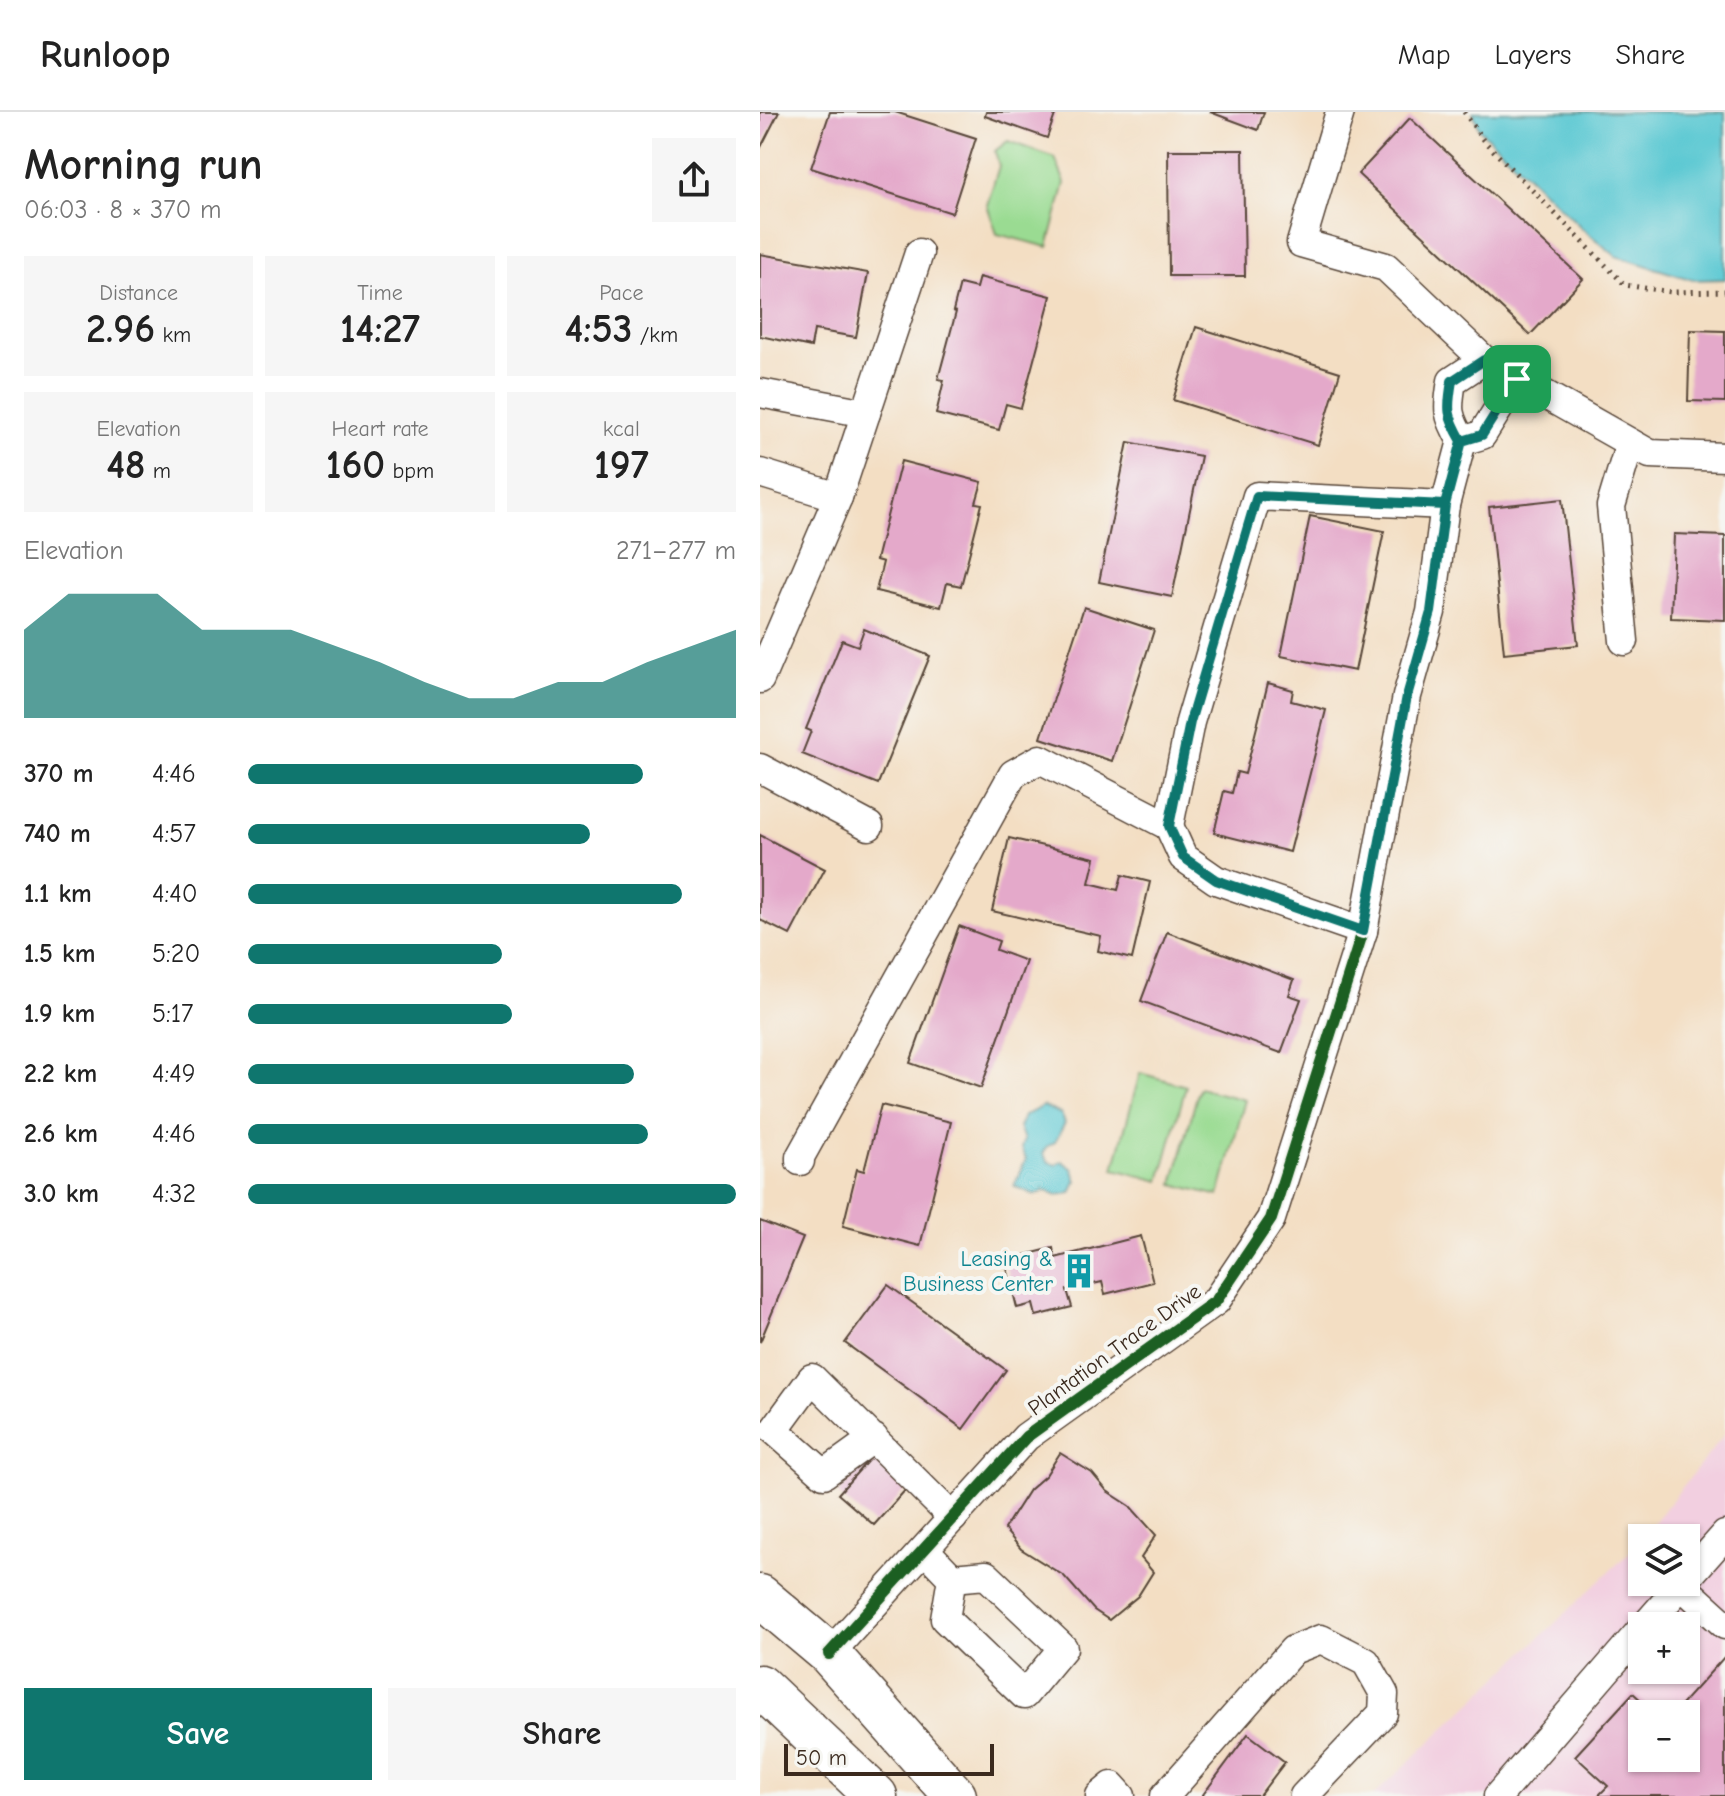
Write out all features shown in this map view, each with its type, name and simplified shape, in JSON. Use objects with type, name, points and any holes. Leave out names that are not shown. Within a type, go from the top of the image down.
[{"type":"highway","points":[[760,1596],[829,1654],[955,1796]]},
{"type":"highway","points":[[760,1626],[829,1654]]},
{"type":"highway","points":[[760,1686],[876,1796]]},
{"type":"street","points":[[1340,112],[1301,243],[1386,267],[1484,360],[1650,454],[1725,457]]},
{"type":"street","points":[[760,679],[838,497],[919,253]]},
{"type":"street","points":[[1484,360],[1452,381],[1447,408],[1462,441],[1482,435],[1517,379]]},
{"type":"street","points":[[760,393],[866,413]]},
{"type":"street","name":"Plantation Trace Drive","points":[[829,1654],[1026,1437],[1216,1301],[1271,1219],[1363,931],[1407,696],[1431,612],[1445,505],[1462,441]]},
{"type":"street","points":[[1624,641],[1611,506],[1630,443]]},
{"type":"street","points":[[760,473],[838,497]]},
{"type":"street","points":[[1363,931],[1216,880],[1183,857],[1169,826],[1190,722],[1257,496],[1445,505]]},
{"type":"street","points":[[800,1161],[1013,774],[1040,759],[1169,826]]},
{"type":"street","points":[[760,768],[869,826]]},
{"type":"street","points":[[874,1438],[824,1474],[774,1430],[812,1378],[874,1438],[953,1518]]},
{"type":"street","points":[[1700,1563],[1725,1535]]},
{"type":"street","points":[[925,1550],[952,1578]]},
{"type":"street","points":[[986,1575],[1063,1648],[1024,1695],[945,1619],[952,1578],[986,1575]]},
{"type":"street","points":[[1657,1612],[1671,1596]]},
{"type":"street","points":[[1697,1596],[1725,1625]]},
{"type":"street","points":[[1165,1796],[1293,1650],[1321,1639],[1366,1662],[1384,1694],[1383,1713],[1304,1796]]},
{"type":"street","points":[[1498,1796],[1628,1645]]},
{"type":"street","points":[[1100,1796],[1112,1786],[1121,1796]]},
{"type":"path","points":[[1464,112],[1483,140],[1625,285],[1671,292],[1725,291]]},
{"type":"shaded area","points":[[1725,1434],[1725,1796],[1373,1796],[1628,1554],[1628,1596],[1700,1596],[1700,1524],[1653,1524]]},
{"type":"green space","points":[[1008,141],[1055,158],[1065,183],[1048,247],[997,234],[987,205],[999,166],[995,151]]},
{"type":"green space","points":[[1140,1073],[1186,1086],[1160,1181],[1114,1169]]},
{"type":"green space","points":[[1199,1088],[1245,1100],[1219,1196],[1173,1184]]},
{"type":"water","points":[[1473,112],[1725,112],[1725,279],[1693,280],[1616,256],[1584,230],[1479,129]]},
{"type":"water","points":[[1043,1106],[1061,1114],[1065,1123],[1055,1142],[1043,1154],[1048,1162],[1056,1165],[1062,1161],[1073,1169],[1076,1181],[1071,1193],[1057,1195],[1045,1190],[1035,1195],[1014,1186],[1026,1159],[1021,1148],[1024,1140],[1019,1127],[1024,1116]]},
{"type":"building","points":[[760,112],[779,112],[760,149]]},
{"type":"building","points":[[830,112],[895,112],[976,138],[952,213],[811,168]]},
{"type":"building","points":[[986,112],[1056,112],[1047,138],[985,116]]},
{"type":"building","points":[[1210,112],[1264,112],[1258,130]]},
{"type":"building","points":[[1410,118],[1583,279],[1530,335],[1358,174]]},
{"type":"building","points":[[1168,150],[1243,150],[1245,276],[1169,276]]},
{"type":"building","points":[[760,254],[868,273],[856,337],[814,330],[811,347],[760,336]]},
{"type":"building","points":[[979,277],[1051,296],[1021,408],[1006,404],[999,430],[936,414],[944,380],[938,379],[956,312],[953,311],[960,284],[976,288]]},
{"type":"building","points":[[1196,327],[1340,372],[1318,445],[1173,400]]},
{"type":"building","points":[[1690,330],[1725,331],[1725,402],[1688,401]]},
{"type":"building","points":[[1128,442],[1201,456],[1172,597],[1099,582]]},
{"type":"building","points":[[901,461],[982,482],[976,503],[982,504],[961,586],[947,583],[941,607],[876,591],[883,562],[876,560]]},
{"type":"building","points":[[1562,499],[1578,645],[1504,653],[1489,507]]},
{"type":"building","points":[[1310,516],[1384,531],[1355,671],[1281,656]]},
{"type":"building","points":[[1674,534],[1725,536],[1725,620],[1671,618]]},
{"type":"building","points":[[1084,607],[1154,630],[1112,761],[1041,738]]},
{"type":"building","points":[[864,629],[930,656],[878,784],[802,754],[811,731],[806,729],[842,640],[858,646]]},
{"type":"building","points":[[1268,683],[1293,690],[1291,701],[1326,710],[1290,852],[1214,833],[1224,791],[1232,793],[1237,772],[1245,774]]},
{"type":"building","points":[[760,835],[825,869],[790,935],[760,920]]},
{"type":"building","points":[[1009,838],[1095,858],[1089,883],[1118,890],[1122,875],[1150,882],[1132,959],[1098,951],[1101,936],[992,911]]},
{"type":"building","points":[[959,926],[999,941],[996,950],[1026,961],[981,1088],[910,1063]]},
{"type":"building","points":[[1167,932],[1294,980],[1289,995],[1301,999],[1281,1053],[1141,1001]]},
{"type":"building","points":[[881,1105],[951,1122],[920,1246],[843,1226],[857,1169],[864,1171]]},
{"type":"building","points":[[760,1221],[803,1238],[760,1342]]},
{"type":"building","name":"Leasing & Business Center","points":[[1141,1236],[1153,1282],[1105,1294],[1102,1282],[1067,1290],[1072,1307],[1036,1316],[1033,1304],[1017,1308],[1005,1260],[1053,1248],[1055,1258]]},
{"type":"building","points":[[888,1285],[1006,1370],[963,1429],[845,1343]]},
{"type":"building","points":[[1060,1453],[1092,1473],[1107,1491],[1130,1506],[1156,1535],[1141,1558],[1153,1572],[1138,1596],[1109,1620],[1094,1610],[1064,1576],[1021,1549],[1004,1529],[1029,1490],[1046,1475]]},
{"type":"building","points":[[872,1456],[908,1487],[874,1525],[838,1494]]},
{"type":"building","points":[[1725,1656],[1725,1796],[1598,1796],[1608,1786],[1575,1756],[1633,1693],[1641,1700],[1628,1700],[1628,1772],[1700,1772],[1700,1700],[1686,1700]]},
{"type":"building","points":[[1248,1734],[1285,1762],[1259,1796],[1202,1796]]},
{"type":"cycle path","points":[[829,1654],[1026,1437],[1216,1301],[1271,1219],[1363,931]]},
{"type":"place","name":"Leasing & Business Center","points":[[1079,1271]]},
{"type":"route","points":[[1517,379],[1482,435],[1462,441],[1445,505],[1431,612],[1407,696],[1363,931],[1216,880],[1183,857],[1169,826],[1190,722],[1257,496],[1445,505],[1462,441],[1447,408],[1452,381],[1484,360],[1517,379]]}]
